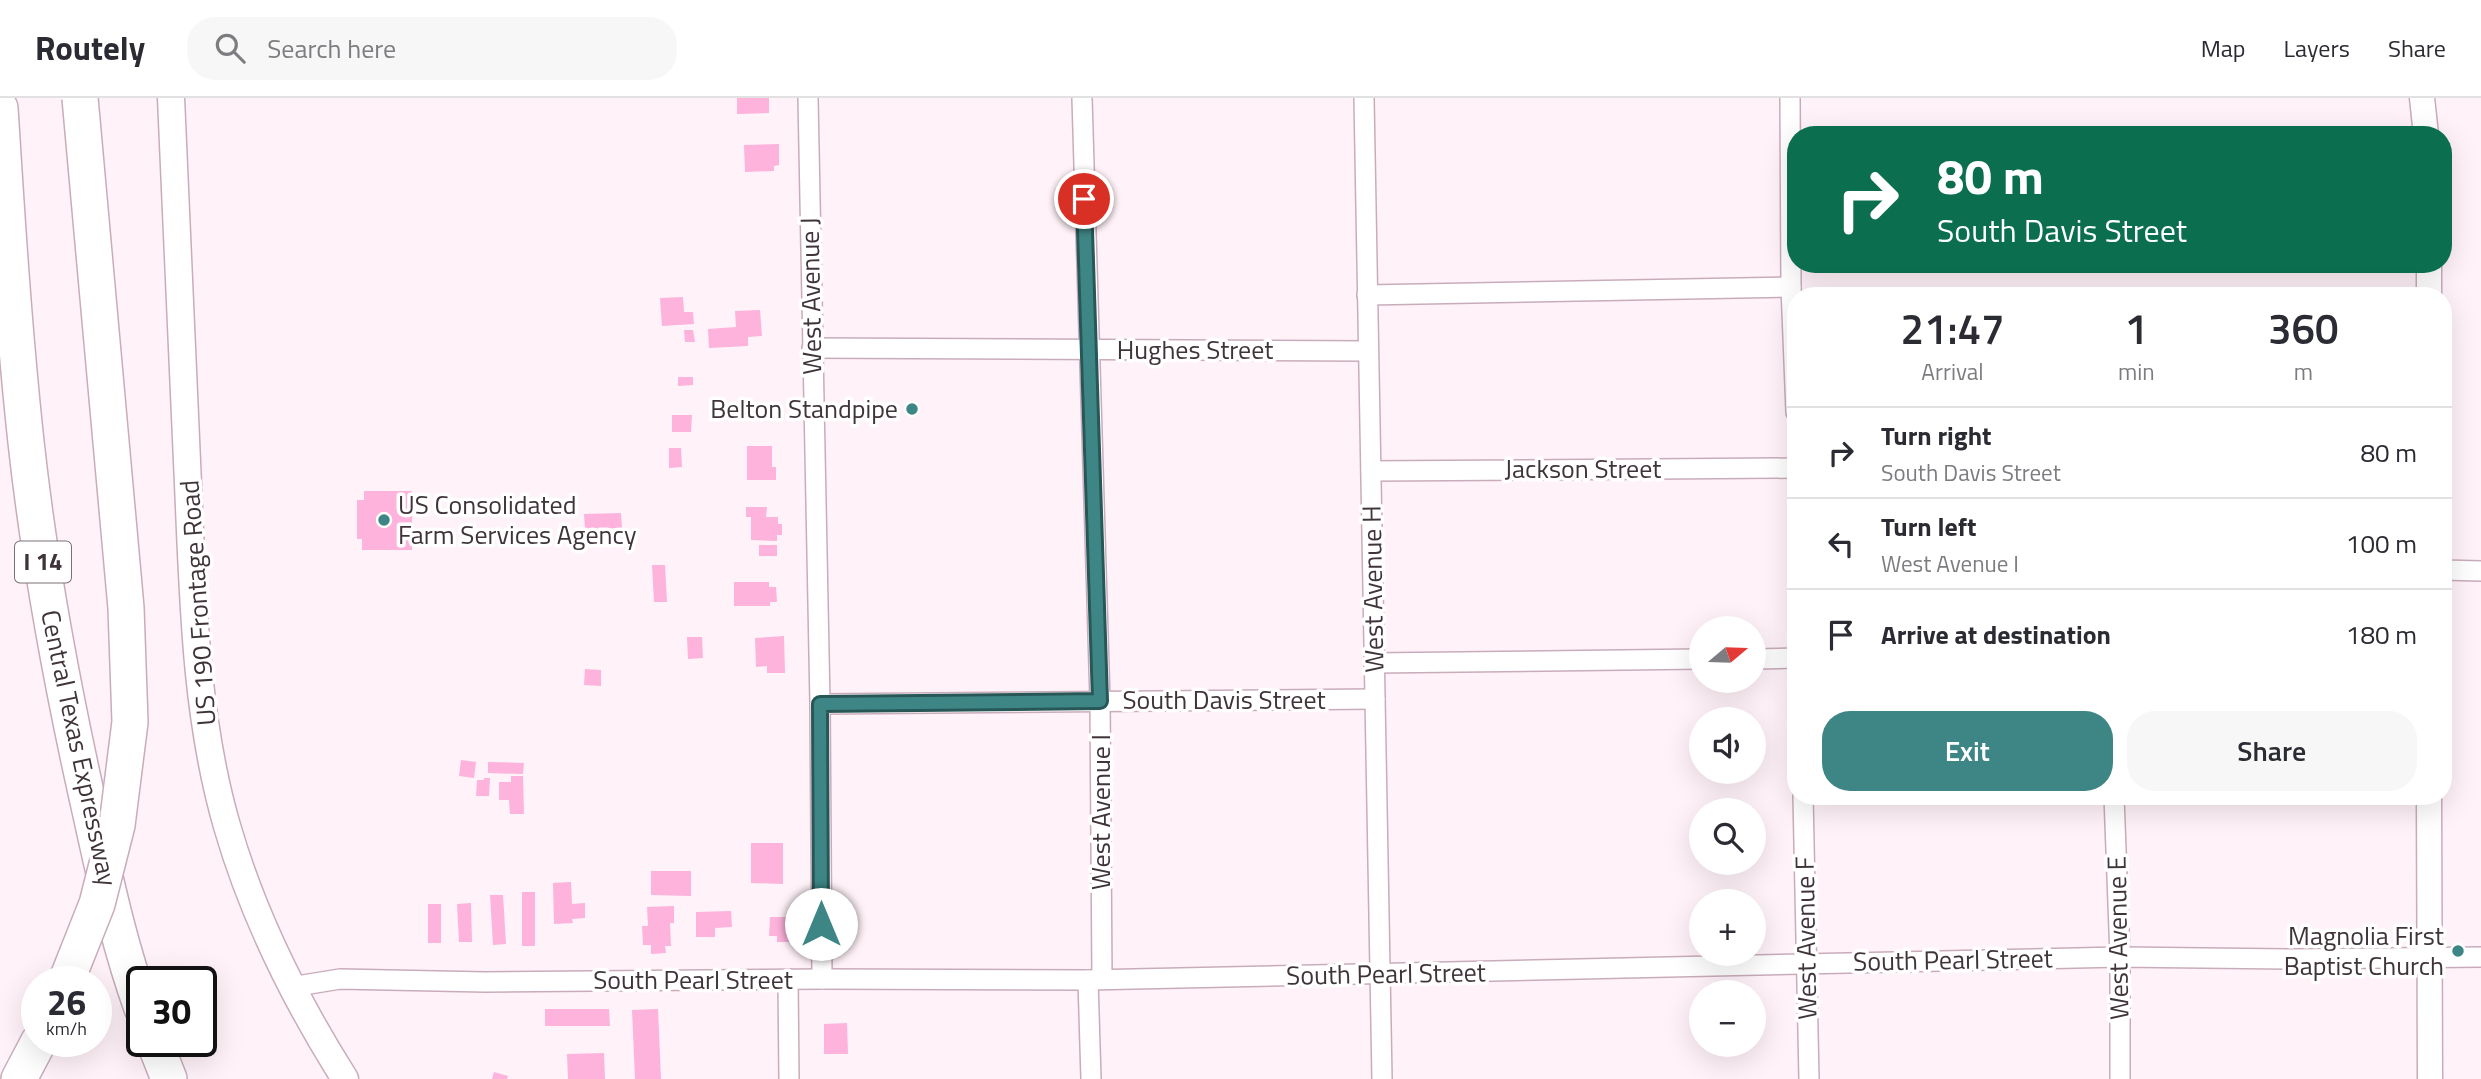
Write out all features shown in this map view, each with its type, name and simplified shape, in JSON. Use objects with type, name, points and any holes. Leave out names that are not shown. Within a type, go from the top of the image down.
[{"type":"highway","points":[[72,966],[97,904],[117,825],[130,702],[122,558],[80,98]]},
{"type":"highway","name":"Central Texas Expressway","points":[[0,108],[26,445],[49,600],[73,732],[110,898],[130,966]]},
{"type":"highway","points":[[19,1079],[31,1057]]},
{"type":"highway","points":[[160,1057],[169,1079]]},
{"type":"main road","name":"US 190 Frontage Road","points":[[171,98],[192,568],[204,711],[215,777],[244,879],[291,986],[345,1079]]},
{"type":"street","name":"West Avenue J","points":[[808,98],[820,704],[822,979]]},
{"type":"street","name":"West Avenue I","points":[[1082,98],[1100,701],[1091,1079]]},
{"type":"street","name":"West Avenue H","points":[[1364,98],[1382,1079]]},
{"type":"street","points":[[1790,98],[1791,126]]},
{"type":"street","points":[[2422,98],[2425,126]]},
{"type":"street","points":[[1791,287],[1792,273]]},
{"type":"street","points":[[1367,295],[1787,287]]},
{"type":"street","name":"Hughes Street","points":[[812,348],[1368,351]]},
{"type":"street","name":"Jackson Street","points":[[1371,471],[1787,468]]},
{"type":"street","points":[[2452,570],[2481,571]]},
{"type":"street","points":[[1766,659],[1787,658]]},
{"type":"street","points":[[1374,663],[1689,659]]},
{"type":"street","name":"South Davis Street","points":[[820,704],[1375,699]]},
{"type":"street","name":"West Avenue F","points":[[1803,805],[1809,1079]]},
{"type":"street","name":"West Avenue E","points":[[2114,805],[2120,957],[2120,1079]]},
{"type":"street","points":[[2429,805],[2430,1079]]},
{"type":"street","name":"South Pearl Street","points":[[291,986],[341,979],[485,982],[1095,980],[2120,957],[2481,957]]},
{"type":"street","points":[[788,979],[789,1079]]},
{"type":"building","points":[[737,98],[769,98],[769,113],[737,114]]},
{"type":"building","points":[[779,144],[779,165],[774,166],[774,171],[745,172],[744,145]]},
{"type":"building","points":[[683,297],[684,312],[693,312],[694,324],[662,326],[660,298]]},
{"type":"building","points":[[760,310],[762,336],[748,337],[748,346],[709,348],[708,329],[736,327],[735,311]]},
{"type":"building","points":[[684,330],[693,330],[695,342],[685,342]]},
{"type":"building","points":[[678,377],[693,377],[693,385],[678,386]]},
{"type":"building","points":[[672,415],[692,415],[691,432],[672,432]]},
{"type":"building","points":[[747,446],[772,446],[772,467],[776,467],[776,480],[747,480]]},
{"type":"building","points":[[669,448],[681,448],[682,467],[669,468]]},
{"type":"building","name":"US Consolidated Farm Services Agency","points":[[364,491],[412,491],[412,550],[362,550],[362,539],[357,539],[357,500],[364,500]]},
{"type":"building","points":[[746,507],[767,507],[766,517],[778,517],[778,524],[782,524],[782,535],[777,535],[777,541],[751,540],[751,517],[746,517]]},
{"type":"building","points":[[621,513],[622,528],[585,529],[584,514]]},
{"type":"building","points":[[759,545],[777,545],[777,556],[759,556]]},
{"type":"building","points":[[652,565],[665,565],[667,602],[654,602]]},
{"type":"building","points":[[734,582],[769,582],[769,587],[776,587],[777,602],[770,602],[770,606],[734,606]]},
{"type":"building","points":[[784,636],[785,673],[767,673],[767,666],[756,667],[755,638]]},
{"type":"building","points":[[687,637],[702,637],[703,658],[688,659]]},
{"type":"building","points":[[585,669],[601,670],[601,686],[584,685]]},
{"type":"building","points":[[461,760],[476,762],[474,778],[459,776]]},
{"type":"building","points":[[488,762],[524,763],[523,774],[488,773]]},
{"type":"building","points":[[511,776],[523,776],[524,814],[510,814],[509,800],[499,800],[499,782],[511,782]]},
{"type":"building","points":[[490,778],[489,796],[476,796],[477,780]]},
{"type":"building","points":[[751,843],[783,843],[783,884],[751,883]]},
{"type":"building","points":[[651,871],[691,871],[691,896],[651,895]]},
{"type":"building","points":[[571,882],[572,904],[585,903],[585,918],[572,919],[573,923],[554,924],[553,883]]},
{"type":"building","points":[[522,892],[535,892],[535,946],[522,946]]},
{"type":"building","points":[[490,895],[503,895],[506,944],[493,945]]},
{"type":"building","points":[[471,903],[472,942],[459,942],[457,904]]},
{"type":"building","points":[[428,904],[441,904],[441,943],[428,943]]},
{"type":"building","points":[[674,906],[674,923],[670,923],[671,946],[665,946],[666,953],[651,954],[651,945],[643,945],[642,926],[648,926],[647,907]]},
{"type":"building","points":[[790,910],[798,910],[798,935],[789,935],[789,942],[777,942],[777,936],[769,936],[770,917],[790,917]]},
{"type":"building","points":[[731,911],[732,927],[715,928],[715,937],[696,937],[696,912]]},
{"type":"building","points":[[545,1009],[609,1009],[610,1026],[545,1026]]},
{"type":"building","points":[[658,1009],[661,1079],[635,1079],[632,1010]]},
{"type":"building","points":[[847,1023],[848,1054],[824,1054],[824,1024]]},
{"type":"building","points":[[604,1053],[605,1079],[568,1079],[567,1054]]},
{"type":"building","points":[[494,1072],[508,1076],[507,1079],[492,1079]]},
{"type":"place","name":"Belton Standpipe","points":[[912,409]]},
{"type":"place","name":"US Consolidated Farm Services Agency","points":[[384,520]]},
{"type":"place","name":"Magnolia First Baptist Church","points":[[2458,951]]},
{"type":"route","points":[[821,924],[820,704],[1100,701],[1084,199]]}]
